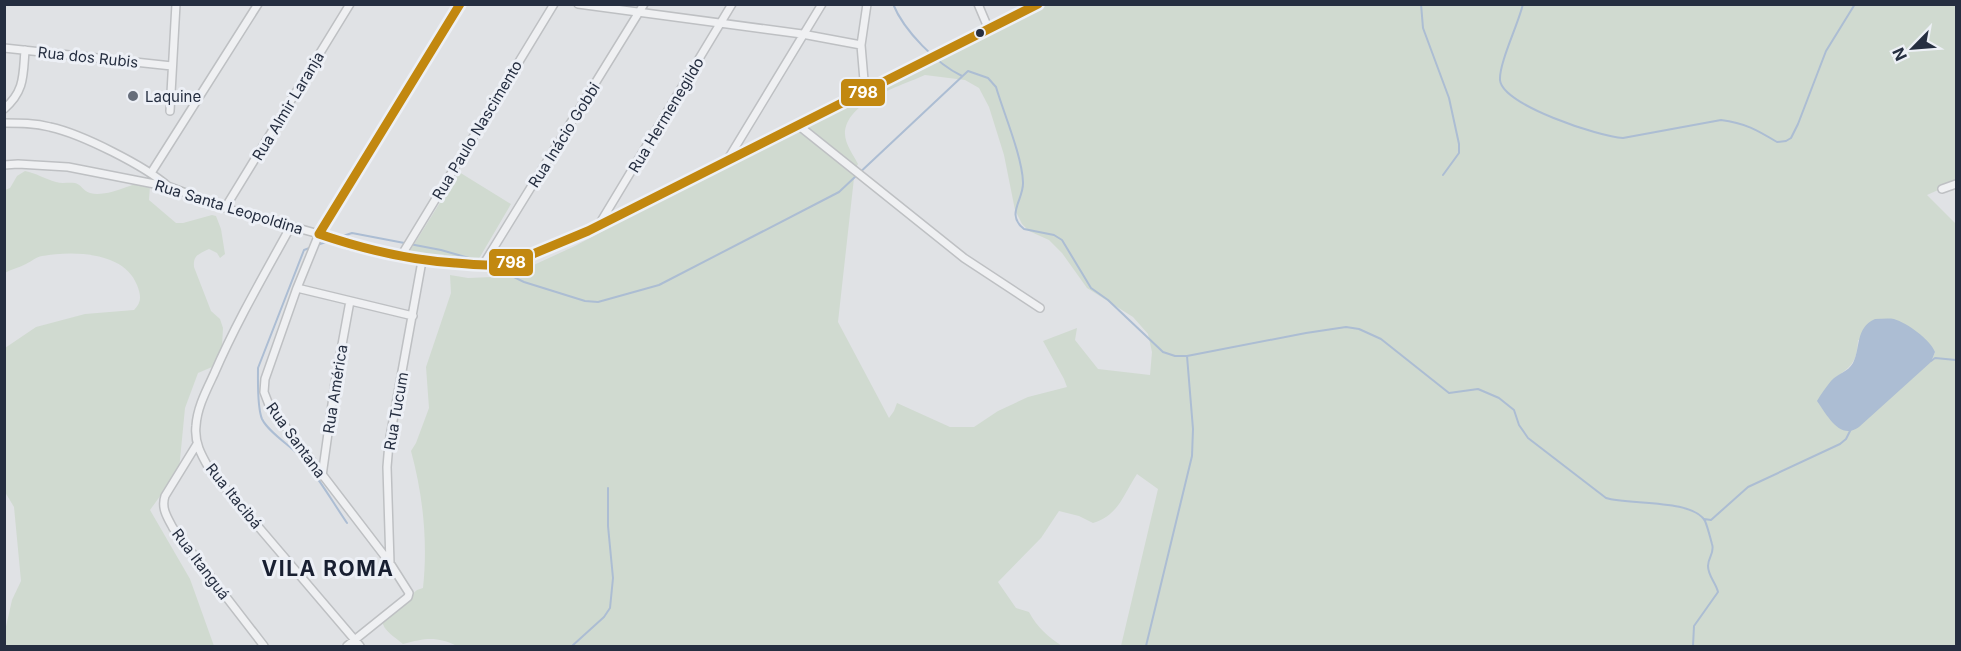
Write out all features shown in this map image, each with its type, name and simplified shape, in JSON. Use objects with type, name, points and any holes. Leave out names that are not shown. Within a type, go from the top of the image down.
[{"type":"street","points":[[170,111],[176,4]]},
{"type":"street","points":[[151,173],[258,4]]},
{"type":"street","name":"Rua Almir Laranja","points":[[225,208],[350,4]]},
{"type":"street","name":"Rua Santana","points":[[354,640],[408,597],[409,593],[390,563],[269,405],[264,392],[265,379],[297,288],[320,234],[460,4]]},
{"type":"street","name":"Rua Paulo Nascimento","points":[[400,256],[554,4]]},
{"type":"street","points":[[578,4],[802,34],[861,45]]},
{"type":"street","name":"Rua Inácio Gobbi","points":[[483,265],[644,4]]},
{"type":"street","name":"Rua Hermenegildo","points":[[600,225],[732,4]]},
{"type":"street","points":[[727,160],[822,4]]},
{"type":"street","points":[[865,92],[861,45],[867,4]]},
{"type":"street","points":[[978,4],[989,30]]},
{"type":"street","name":"Rua Santa Leopoldina","points":[[4,165],[68,167],[170,187],[225,208],[320,234],[348,245],[422,261],[497,265],[516,261],[600,225],[989,30],[1023,8],[1039,4]]},
{"type":"street","name":"Rua dos Rubis","points":[[4,48],[172,66]]},
{"type":"street","points":[[4,109],[12,103],[22,85],[25,50]]},
{"type":"street","points":[[4,123],[26,123],[52,127],[93,142],[151,173],[170,187]]},
{"type":"street","points":[[798,125],[964,258],[1040,308]]},
{"type":"street","points":[[1942,189],[1956,184]]},
{"type":"street","name":"Rua Itacibá","points":[[291,226],[229,340],[205,393],[196,427],[197,444],[210,470],[360,646]]},
{"type":"street","name":"Rua Tucum","points":[[390,563],[387,467],[389,443],[422,261]]},
{"type":"street","points":[[297,288],[413,316]]},
{"type":"street","name":"Rua América","points":[[322,476],[335,383],[350,301]]},
{"type":"street","name":"Rua Itanguá","points":[[197,444],[165,496],[163,503],[165,513],[173,528],[264,646]]},
{"type":"street","points":[[347,646],[354,640]]},
{"type":"shaded area","points":[[1046,4],[1956,5],[1956,182],[1927,195],[1956,224],[1956,646],[1121,646],[1158,489],[1137,474],[1115,510],[1102,519],[1093,523],[1079,516],[1059,511],[1041,538],[998,582],[1016,608],[1029,612],[1043,631],[1062,646],[457,646],[431,639],[403,644],[387,631],[382,620],[417,590],[423,588],[425,553],[423,519],[419,484],[411,451],[429,408],[426,367],[451,293],[450,275],[468,278],[512,275],[575,246],[743,155],[912,72],[1028,11]],"holes":[[[925,75],[965,80],[979,88],[989,107],[1004,155],[1015,210],[1022,224],[1029,231],[1049,240],[1062,253],[1087,288],[1133,317],[1148,334],[1152,352],[1150,375],[1098,369],[1075,340],[1077,328],[1043,341],[1067,387],[1028,397],[998,411],[974,427],[950,427],[897,403],[889,418],[838,322],[855,169],[858,164],[848,146],[845,134],[847,123],[864,104],[889,90]],[[1858,340],[1935,352],[1931,362],[1832,380],[1852,364]]]},
{"type":"shaded area","points":[[25,171],[58,183],[77,184],[88,192],[96,194],[115,191],[140,182],[150,186],[149,200],[176,223],[216,216],[221,229],[225,254],[220,258],[217,253],[209,249],[196,257],[194,267],[211,311],[220,319],[223,328],[222,346],[212,367],[198,373],[185,408],[179,470],[150,510],[190,579],[214,646],[5,646],[5,631],[12,600],[21,581],[14,507],[5,492],[5,348],[36,327],[85,314],[134,310],[140,298],[137,285],[121,265],[96,256],[54,254],[42,256],[5,273],[5,190],[10,188],[17,176]]},
{"type":"shaded area","points":[[459,172],[511,204],[477,262],[408,254]]},
{"type":"water","points":[[1875,319],[1894,319],[1905,324],[1918,332],[1935,352],[1931,362],[1859,427],[1846,431],[1840,429],[1830,419],[1817,401],[1831,381],[1851,366],[1864,327]]},
{"type":"waterway","points":[[893,4],[905,25],[922,46],[952,71],[962,76]]},
{"type":"waterway","points":[[1421,4],[1423,28],[1449,98],[1459,144],[1459,153],[1443,175]]},
{"type":"waterway","points":[[1523,4],[1502,64],[1500,80],[1505,90],[1534,109],[1575,126],[1623,138],[1721,120],[1750,128],[1777,142],[1791,138],[1826,51],[1855,4]]},
{"type":"waterway","points":[[493,267],[524,282],[585,301],[598,302],[659,285],[839,192],[968,71],[988,78],[996,87],[1022,172],[1023,189],[1016,212],[1019,223],[1024,229],[1054,235],[1062,240],[1091,288],[1108,300],[1163,352],[1175,356],[1187,356],[1306,333],[1346,327],[1359,329],[1381,339],[1449,393],[1478,389],[1499,398],[1514,410],[1519,425],[1528,438],[1606,498],[1674,506],[1698,514],[1705,521],[1712,544],[1713,550],[1708,570],[1718,592],[1694,626],[1693,646]]},
{"type":"waterway","points":[[337,238],[352,233],[441,250],[483,262]]},
{"type":"waterway","points":[[317,245],[329,241]]},
{"type":"waterway","points":[[312,247],[304,250],[258,368],[259,408],[265,424],[302,458],[347,523]]},
{"type":"waterway","points":[[1146,646],[1192,456],[1193,429],[1187,356]]},
{"type":"waterway","points":[[1931,361],[1935,358],[1956,360]]},
{"type":"waterway","points":[[1704,519],[1711,520],[1748,487],[1840,444],[1846,439],[1851,429]]},
{"type":"waterway","points":[[572,646],[604,617],[610,608],[613,578],[608,526],[608,488]]},
{"type":"transit line","name":"798","points":[[319,234],[460,4]]},
{"type":"transit line","name":"798","points":[[319,234],[369,249],[421,259],[486,265],[516,261],[588,231],[1038,4]]},
{"type":"place","name":"Laquine","points":[[133,96]]},
{"type":"district","name":"VILA ROMA","points":[[328,568]]}]
